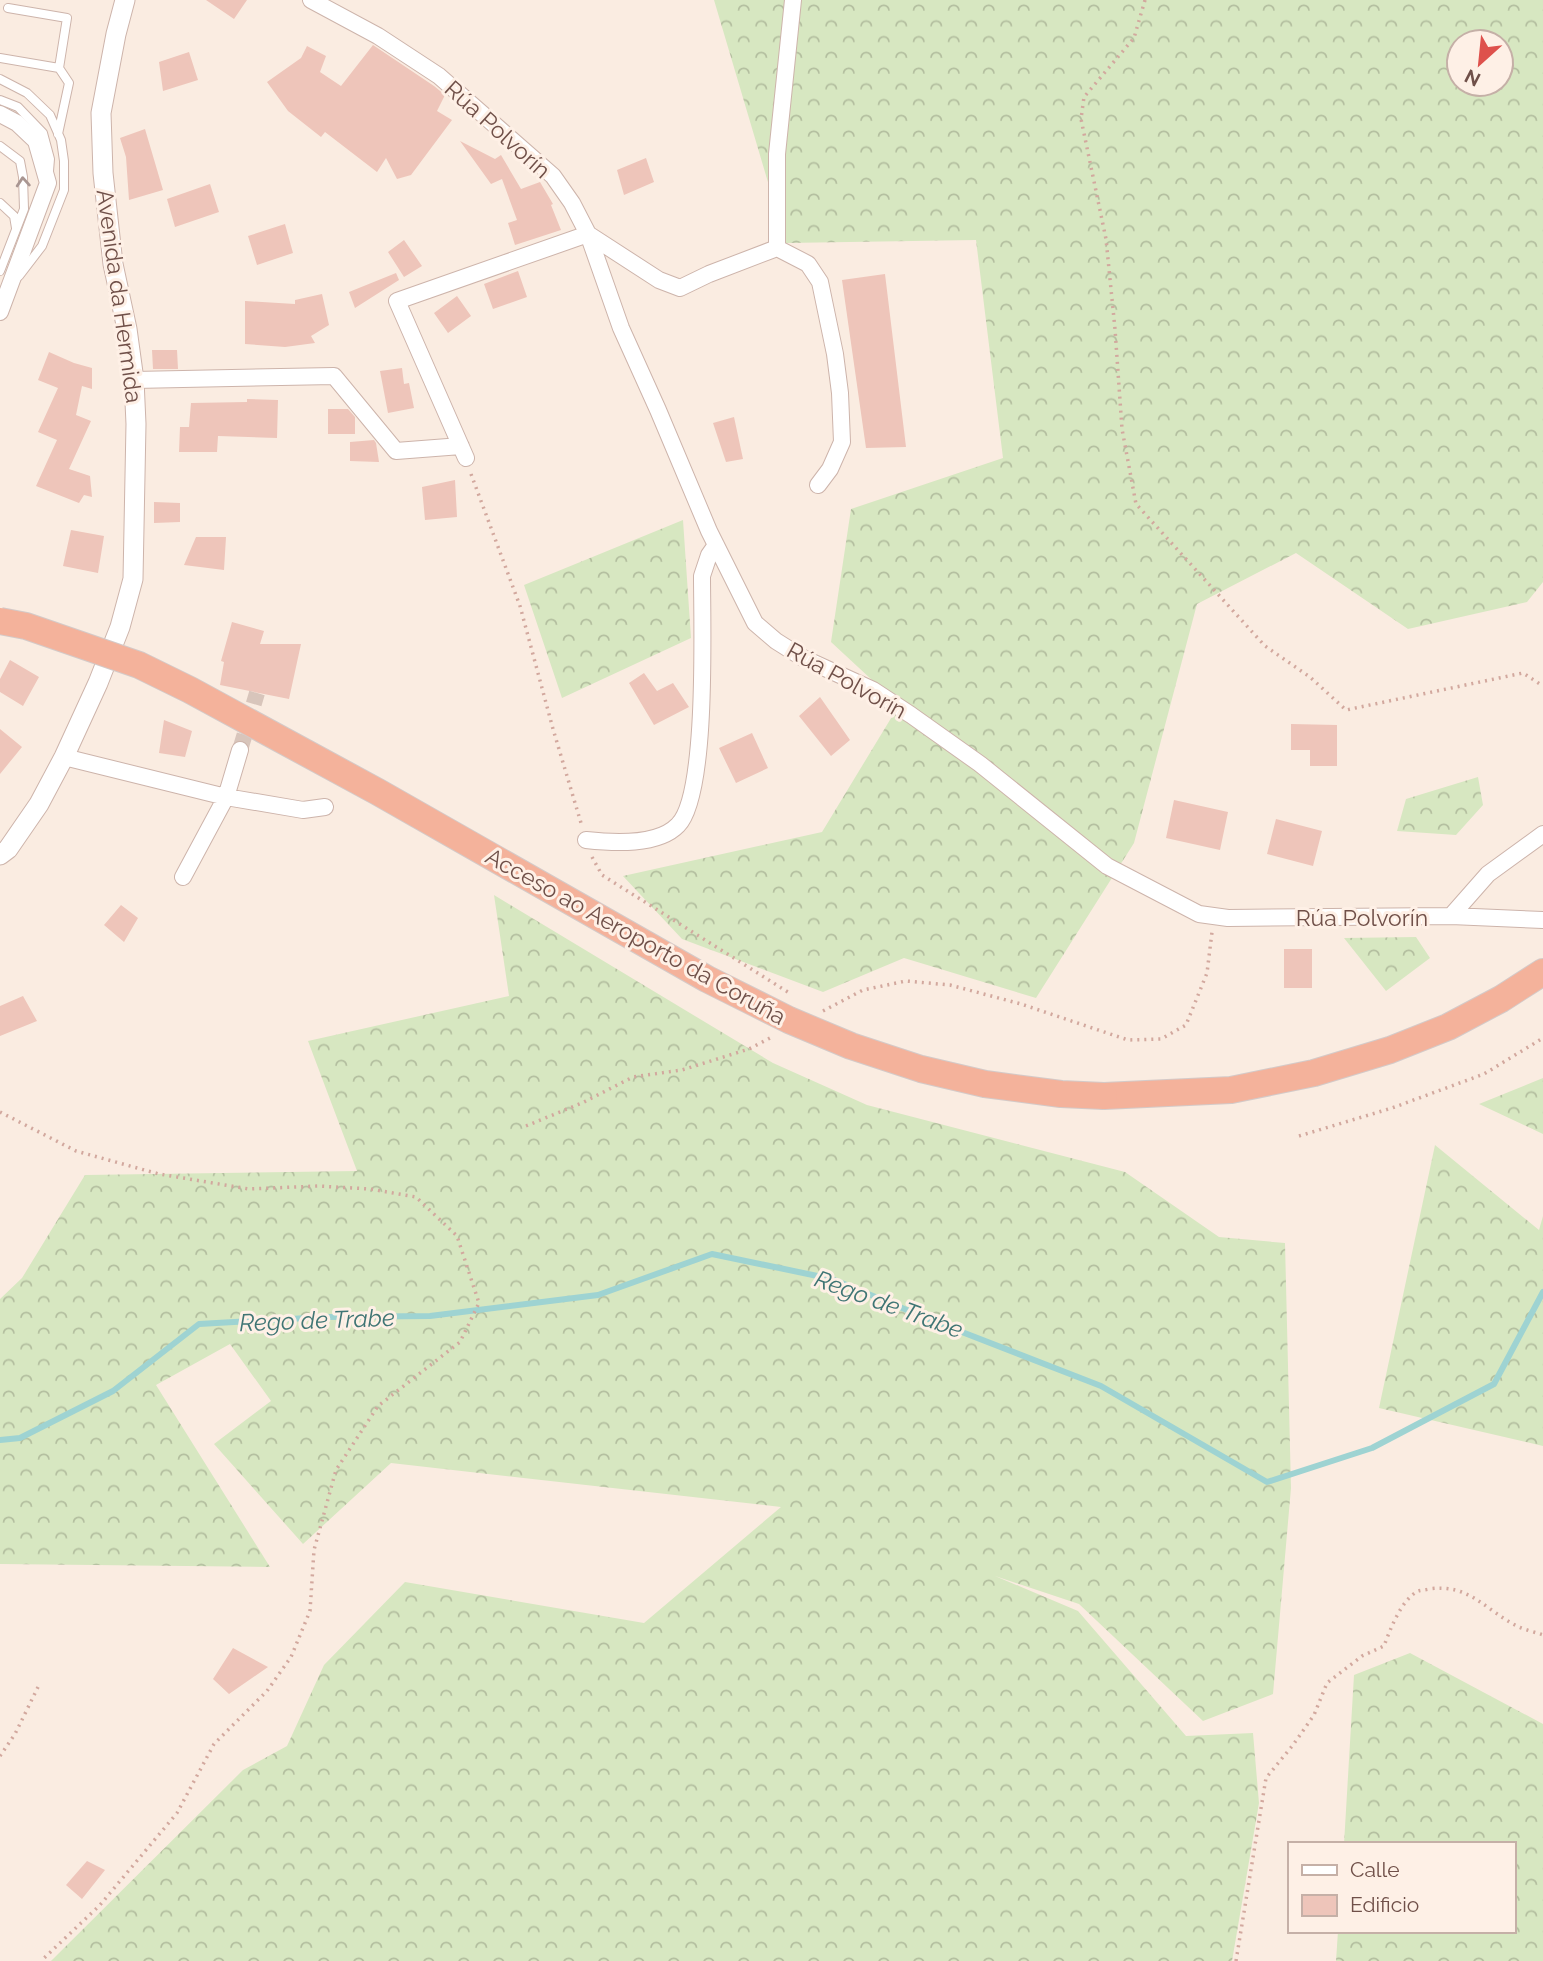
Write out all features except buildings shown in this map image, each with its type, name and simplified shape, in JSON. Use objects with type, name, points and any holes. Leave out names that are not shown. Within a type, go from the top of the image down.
[{"type":"highway","name":"Acceso ao Aeroporto da Coruña","points":[[0,621],[26,626],[139,665],[190,690],[389,799],[706,979],[789,1020],[851,1046],[921,1069],[985,1084],[1061,1094],[1104,1096],[1231,1090],[1314,1073],[1390,1050],[1448,1027],[1501,999],[1543,972]]},
{"type":"street","name":"Avenida da Hermida","points":[[0,855],[8,849],[39,804],[64,757],[120,627],[133,579],[136,424],[134,380],[113,264],[103,173],[101,113],[125,0]]},
{"type":"street","name":"Rúa Polvorín","points":[[311,0],[378,36],[439,76],[553,176],[572,203],[588,234],[621,328],[716,545],[755,623],[776,641],[803,658],[873,690],[980,764],[1107,866],[1199,914],[1228,918],[1451,916],[1543,920]]},
{"type":"street","points":[[777,248],[777,154],[793,0]]},
{"type":"street","points":[[0,114],[17,123],[36,142],[47,183],[0,312]]},
{"type":"street","points":[[134,380],[334,376],[396,451],[463,452],[397,301],[588,234],[659,280],[680,288],[777,248],[807,264],[820,282],[835,354],[842,442],[830,469],[818,485]]},
{"type":"street","points":[[586,840],[612,843],[657,838],[677,826],[687,813],[693,794],[701,711],[702,576],[709,555],[716,545]]},
{"type":"street","points":[[183,877],[226,797],[240,750]]},
{"type":"street","points":[[64,757],[226,797],[303,810],[325,807]]},
{"type":"street","points":[[1451,916],[1488,874],[1543,834]]},
{"type":"lane","points":[[8,8],[67,18],[59,68],[69,83],[58,134]]},
{"type":"lane","points":[[0,58],[59,68]]},
{"type":"lane","points":[[0,79],[27,93],[50,115],[58,134],[64,161],[64,190],[42,246],[10,287]]},
{"type":"lane","points":[[0,100],[18,107],[43,134],[50,159],[47,183]]},
{"type":"lane","points":[[0,146],[20,161],[24,209],[0,271]]},
{"type":"lane","points":[[0,203],[14,216],[21,255]]},
{"type":"path","points":[[1145,0],[1134,38],[1084,97],[1081,118],[1106,239],[1122,429],[1136,503],[1265,646],[1310,677],[1346,710],[1523,673],[1543,687]]},
{"type":"path","points":[[463,452],[520,606],[552,729],[590,853],[602,875],[797,998]]},
{"type":"path","points":[[820,1012],[863,990],[906,981],[950,985],[1021,1004],[1128,1040],[1161,1039],[1186,1025],[1207,974],[1214,916]]},
{"type":"path","points":[[526,1126],[584,1102],[633,1077],[682,1070],[749,1049],[773,1037]]},
{"type":"path","points":[[1299,1136],[1392,1108],[1484,1074],[1543,1038]]},
{"type":"path","points":[[0,1112],[76,1151],[159,1174],[249,1189],[318,1186],[370,1189],[416,1197],[457,1236],[479,1303],[460,1342],[378,1406],[336,1470],[314,1550],[310,1611],[291,1657],[267,1691],[214,1744],[177,1813],[100,1905],[41,1961]]},
{"type":"path","points":[[1236,1961],[1266,1778],[1314,1715],[1327,1683],[1362,1656],[1384,1646],[1405,1603],[1418,1591],[1444,1587],[1469,1594],[1517,1626],[1543,1635]]},
{"type":"path","points":[[0,1756],[15,1734],[40,1683]]},
{"type":"green space","points":[[714,0],[1543,0],[1543,582],[1527,602],[1408,629],[1296,553],[1197,604],[1134,843],[1036,998],[904,958],[823,992],[682,939],[623,876],[822,832],[899,705],[831,642],[851,509],[1003,458],[976,240],[786,243]]},
{"type":"green space","points":[[683,520],[691,638],[562,698],[524,585]]},
{"type":"green space","points":[[1478,777],[1483,805],[1456,835],[1397,831],[1406,799]]},
{"type":"green space","points":[[494,895],[773,1063],[867,1105],[1125,1172],[1219,1237],[1285,1243],[1291,1488],[1273,1694],[1203,1721],[1079,1604],[995,1576],[1078,1611],[1186,1736],[1253,1733],[1259,1803],[1232,1961],[51,1961],[243,1770],[287,1746],[324,1665],[405,1582],[644,1623],[781,1507],[391,1463],[303,1544],[214,1444],[271,1401],[230,1344],[156,1385],[270,1567],[0,1564],[0,1299],[22,1278],[85,1175],[357,1171],[308,1041],[509,996]]},
{"type":"green space","points":[[1416,937],[1430,958],[1386,991],[1344,938]]},
{"type":"green space","points":[[1543,1078],[1543,1134],[1479,1104]]},
{"type":"green space","points":[[1435,1145],[1539,1230],[1543,1216],[1543,1446],[1379,1408]]},
{"type":"green space","points":[[1410,1653],[1543,1724],[1543,1961],[1336,1961],[1338,1933],[1515,1933],[1515,1842],[1344,1842],[1354,1675]]},
{"type":"waterway","name":"Rego de Trabe","points":[[0,1440],[20,1438],[113,1391],[199,1324],[326,1317],[430,1316],[598,1295],[712,1254],[832,1279],[1101,1386],[1267,1482],[1372,1448],[1494,1384],[1543,1292]]},
{"type":"tunnel","points":[[240,750],[257,693]]}]
